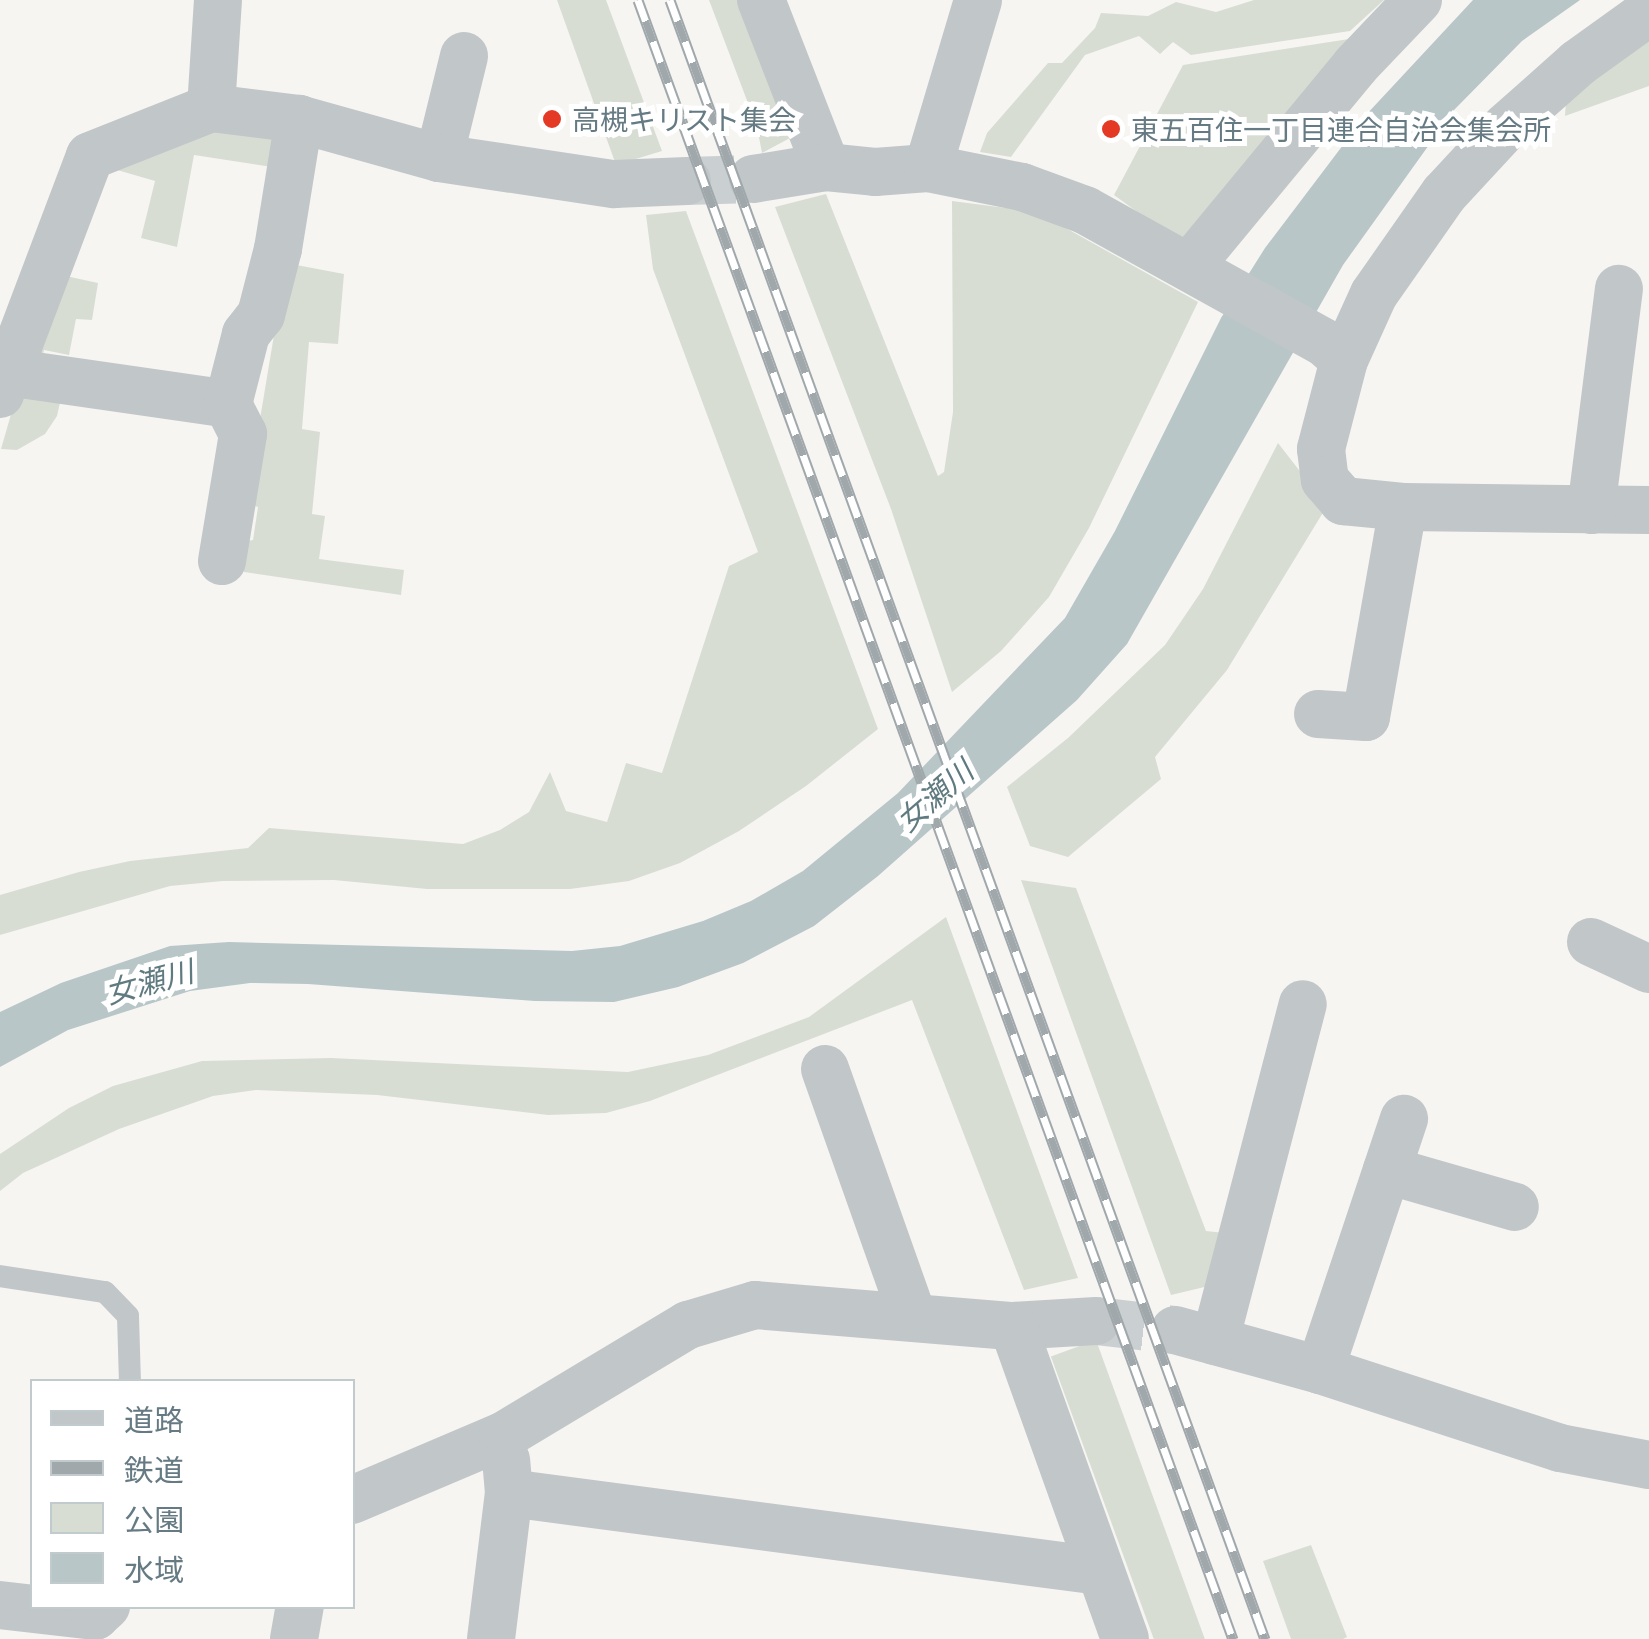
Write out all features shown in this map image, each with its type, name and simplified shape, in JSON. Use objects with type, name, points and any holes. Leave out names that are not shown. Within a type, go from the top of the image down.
[{"type":"street","points":[[210,108],[218,0]]},
{"type":"street","points":[[762,0],[826,167]]},
{"type":"street","points":[[928,168],[978,0]]},
{"type":"street","points":[[1202,273],[1356,65],[1418,0]]},
{"type":"street","points":[[1649,12],[1564,76],[1506,127],[1444,194],[1335,351],[1321,450],[1325,480],[1343,501],[1403,507],[1649,510]]},
{"type":"street","points":[[439,158],[464,56]]},
{"type":"street","points":[[228,404],[3,383],[90,156],[210,108],[299,119],[439,158],[614,184],[687,181]]},
{"type":"street","points":[[222,561],[243,434],[228,404],[246,334],[261,315],[278,249],[299,119]]},
{"type":"street","points":[[753,178],[826,167],[875,172],[928,168],[1052,196],[1202,273],[1335,351]]},
{"type":"street","points":[[1590,510],[1619,289]]},
{"type":"street","points":[[1318,714],[1366,716],[1403,507]]},
{"type":"street","points":[[1591,942],[1649,969]]},
{"type":"street","points":[[1303,1004],[1195,1336],[1320,1370],[1560,1448],[1649,1465]]},
{"type":"street","points":[[824,1069],[912,1315]]},
{"type":"street","points":[[1320,1370],[1404,1119]]},
{"type":"street","points":[[1386,1170],[1515,1208]]},
{"type":"street","points":[[355,1499],[503,1436],[688,1325],[756,1305],[1013,1326],[1096,1321]]},
{"type":"street","points":[[1013,1326],[1125,1639]]},
{"type":"street","points":[[491,1639],[509,1492],[503,1436]]},
{"type":"street","points":[[509,1492],[1100,1570]]},
{"type":"street","points":[[0,1606],[95,1616],[103,1609]]},
{"type":"street","points":[[294,1639],[299,1609]]},
{"type":"lane","points":[[0,1276],[105,1292],[128,1316],[130,1379]]},
{"type":"green space","points":[[557,0],[606,0],[662,151],[616,165]]},
{"type":"green space","points":[[709,0],[740,0],[790,138],[762,153],[757,127]]},
{"type":"green space","points":[[1254,0],[1384,0],[1350,31],[1191,55],[1173,42],[1160,54],[1139,36],[1085,55],[1011,157],[980,152],[987,133],[1048,63],[1062,63],[1095,28],[1101,13],[1148,16],[1176,2],[1216,12]]},
{"type":"green space","points":[[1649,37],[1649,86],[1565,116],[1566,101]]},
{"type":"green space","points":[[1349,39],[1180,243],[1114,195],[1183,65]]},
{"type":"green space","points":[[211,120],[276,131],[272,167],[194,155],[177,247],[141,238],[155,181],[107,167]]},
{"type":"green space","points":[[826,194],[938,476],[944,472],[953,412],[952,201],[1021,210],[1055,222],[1198,302],[1089,528],[1049,597],[1001,651],[952,692],[891,509],[775,207]]},
{"type":"green space","points":[[686,211],[878,729],[806,786],[739,831],[680,863],[629,881],[570,889],[427,889],[334,880],[223,881],[170,886],[0,935],[0,895],[79,872],[130,861],[248,848],[269,828],[463,844],[500,830],[529,812],[550,772],[566,811],[607,822],[626,763],[662,773],[729,566],[758,552],[653,269],[646,215]]},
{"type":"green space","points":[[286,263],[344,274],[338,344],[309,342],[302,429],[320,432],[312,514],[325,516],[319,559],[404,570],[401,595],[244,572],[242,542],[253,540],[258,507],[246,503]]},
{"type":"green space","points":[[66,276],[98,283],[92,320],[76,319],[69,355],[44,350],[41,365],[30,363]]},
{"type":"green space","points":[[20,383],[63,389],[57,416],[45,434],[17,450],[1,449]]},
{"type":"green space","points":[[1278,443],[1327,506],[1227,670],[1155,757],[1161,779],[1068,857],[1030,846],[1007,787],[1068,738],[1165,645],[1203,589]]},
{"type":"green space","points":[[1021,880],[1076,888],[1206,1231],[1225,1233],[1217,1284],[1171,1295]]},
{"type":"green space","points":[[946,917],[1078,1278],[1024,1290],[912,1000],[650,1101],[606,1113],[548,1115],[377,1095],[256,1090],[213,1096],[119,1129],[23,1173],[0,1191],[0,1154],[69,1108],[113,1086],[202,1061],[331,1058],[628,1072],[708,1055],[809,1017]]},
{"type":"green space","points":[[1096,1340],[1205,1639],[1154,1639],[1051,1356]]},
{"type":"green space","points":[[1311,1545],[1347,1637],[1343,1639],[1291,1639],[1263,1561]]},
{"type":"water","name":"女瀬川","points":[[1473,0],[1580,0],[1522,41],[1454,110],[1343,265],[1127,644],[1077,700],[878,876],[814,926],[743,963],[678,987],[614,1002],[535,1001],[308,984],[250,983],[190,991],[68,1030],[0,1067],[0,1012],[61,983],[170,946],[229,942],[572,951],[620,946],[703,921],[751,901],[803,871],[898,793],[1065,618],[1115,531],[1221,318],[1265,248],[1365,116]]},
{"type":"tunnel","points":[[687,181],[753,179]]},
{"type":"tunnel","points":[[1096,1321],[1175,1330]]},
{"type":"railway","points":[[638,0],[1233,1639]]},
{"type":"railway","points":[[670,0],[1265,1639]]},
{"type":"place","name":"高槻キリスト集会","points":[[552,119]]},
{"type":"place","name":"東五百住一丁目連合自治会集会所","points":[[1111,129]]}]
